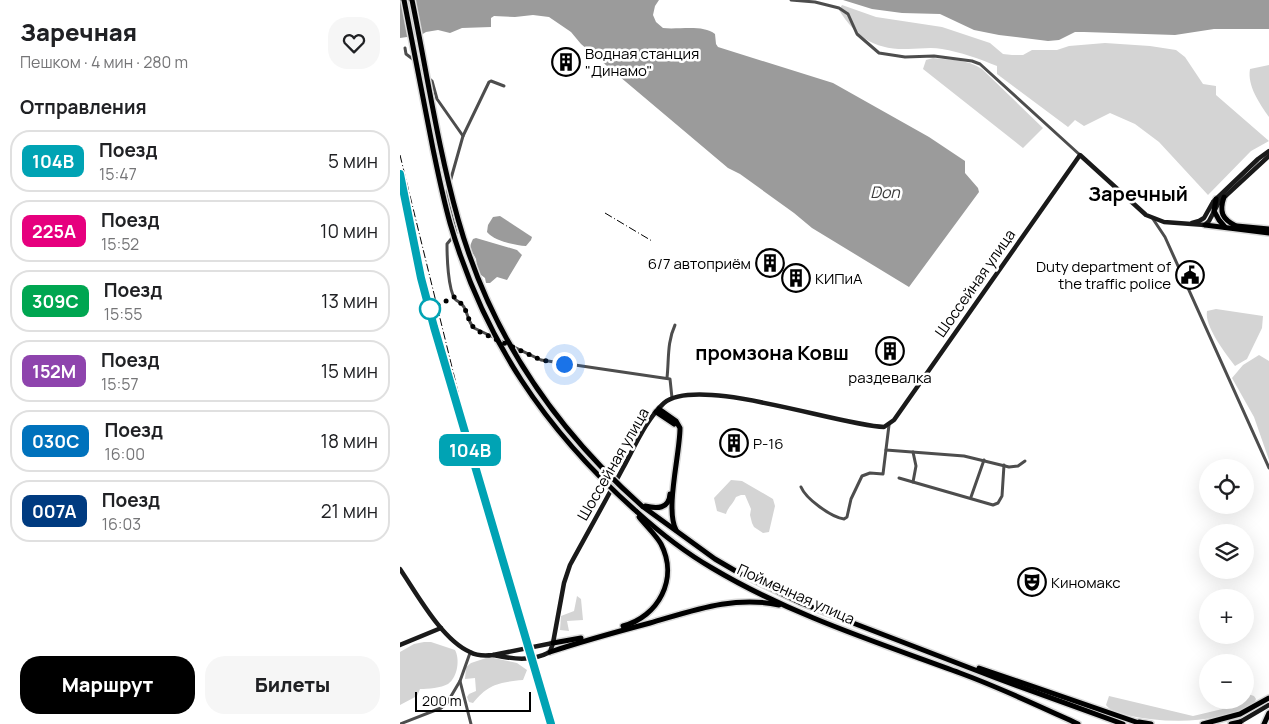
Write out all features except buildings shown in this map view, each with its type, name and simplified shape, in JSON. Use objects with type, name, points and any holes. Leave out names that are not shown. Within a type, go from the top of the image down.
[{"type":"main road","points":[[400,569],[440,628],[458,645],[470,652],[483,656],[576,640],[635,623],[645,617],[658,604],[663,594],[667,574],[662,546],[636,512],[596,474],[559,433],[519,378],[488,322],[465,269],[450,221],[422,94],[404,0]]},
{"type":"main road","name":"Пойменная улица","points":[[412,0],[458,220],[473,267],[496,320],[525,373],[565,428],[601,468],[642,506],[715,559],[767,587],[830,615],[959,663]]},
{"type":"main road","points":[[1188,224],[1204,218],[1216,199],[1269,151]]},
{"type":"main road","points":[[1080,155],[1140,211],[1152,218],[1164,222],[1269,231]]},
{"type":"main road","name":"Шоссейная улица","points":[[889,425],[1080,155]]},
{"type":"main road","points":[[1205,225],[1224,197],[1269,156]]},
{"type":"main road","points":[[1224,197],[1221,205],[1222,215],[1227,222],[1236,226]]},
{"type":"main road","points":[[1216,199],[1214,211],[1226,227]]},
{"type":"main road","points":[[1226,227],[1236,226],[1269,231]]},
{"type":"main road","points":[[672,398],[682,395],[727,397],[877,426],[884,427],[889,425]]},
{"type":"main road","name":"Шоссейная улица","points":[[553,643],[564,583],[570,565],[643,431],[657,410],[672,398]]},
{"type":"main road","points":[[642,506],[658,508],[664,506],[670,498],[676,430],[674,423],[657,410]]},
{"type":"main road","points":[[657,410],[676,421],[680,428],[672,507],[673,524],[678,533]]},
{"type":"main road","name":"Пойменная улица","points":[[636,512],[661,533],[710,567],[766,597],[826,624],[1028,699],[1077,724]]},
{"type":"main road","points":[[493,655],[528,660],[542,657],[561,648],[697,608],[716,605],[753,602],[777,604],[803,613]]},
{"type":"main road","points":[[400,645],[440,628]]},
{"type":"main road","points":[[553,643],[561,648]]},
{"type":"main road","points":[[550,652],[553,643]]},
{"type":"main road","points":[[959,663],[985,670],[1142,724]]},
{"type":"main road","points":[[959,663],[1123,724]]},
{"type":"main road","points":[[1203,724],[1240,714],[1269,698]]},
{"type":"main road","points":[[1231,724],[1239,723],[1269,705]]},
{"type":"main road","points":[[1264,724],[1269,713]]},
{"type":"main road","points":[[1135,721],[1151,724]]},
{"type":"street","points":[[791,0],[815,2],[839,8],[848,14],[857,34],[879,53],[905,57],[934,56],[972,61],[980,64],[1080,155]]},
{"type":"street","points":[[405,48],[406,54],[418,63],[423,73],[432,81],[435,86],[436,99],[463,136]]},
{"type":"street","points":[[504,86],[489,82],[463,136],[452,170],[448,193],[456,233],[447,244],[448,276],[454,297],[464,306],[471,325],[478,331],[541,360],[669,378]]},
{"type":"street","points":[[1152,218],[1165,237],[1269,468]]},
{"type":"street","points":[[672,398],[669,378],[669,343],[670,335],[675,325]]},
{"type":"street","name":"Шоссейная улица","points":[[801,487],[803,493],[824,510],[844,519],[847,516],[853,494],[862,476],[870,473],[883,474],[889,425]]},
{"type":"street","points":[[886,450],[964,456],[1012,467],[1018,466],[1025,461]]},
{"type":"street","points":[[913,452],[916,466],[913,482]]},
{"type":"street","points":[[971,497],[984,460]]},
{"type":"street","points":[[899,478],[971,497],[984,503],[998,503],[1002,496],[1004,466]]},
{"type":"street","points":[[400,724],[447,704],[460,681],[470,652]]},
{"type":"street","points":[[460,681],[471,724]]},
{"type":"shaded area","points":[[842,5],[876,17],[942,27],[990,43],[1003,54],[1023,55],[1032,50],[1057,50],[1069,46],[1105,43],[1176,50],[1185,57],[1203,84],[1216,86],[1216,95],[1269,141],[1251,151],[1208,195],[1159,142],[1135,124],[1110,113],[1084,126],[1075,120],[1068,127],[997,74],[997,66],[970,56],[942,49],[896,49],[876,44],[867,40],[852,28],[839,10]]},
{"type":"shaded area","points":[[933,58],[964,62],[982,69],[1043,128],[1023,148],[923,69],[926,60]]},
{"type":"shaded area","points":[[1269,65],[1269,117],[1252,88],[1250,69]]},
{"type":"shaded area","points":[[1216,309],[1263,316],[1262,328],[1247,359],[1235,366],[1216,340],[1209,324],[1207,311]]},
{"type":"shaded area","points":[[1259,355],[1269,361],[1269,460],[1254,417],[1232,378],[1243,365]]},
{"type":"shaded area","points":[[731,480],[742,481],[773,499],[775,506],[769,532],[763,533],[754,527],[750,515],[751,509],[745,495],[736,497],[726,514],[717,511],[714,498]]},
{"type":"shaded area","points":[[577,596],[581,599],[583,620],[567,621],[569,631],[560,630],[561,616],[574,611]]},
{"type":"shaded area","points":[[431,642],[455,650],[458,663],[456,673],[448,684],[420,689],[417,696],[400,705],[400,652],[414,644]]},
{"type":"shaded area","points":[[489,657],[517,663],[527,670],[523,680],[495,685],[484,692],[473,703],[469,702],[467,697],[476,691],[475,678],[465,679],[466,667],[471,663]]},
{"type":"shaded area","points":[[1109,696],[1193,716],[1223,709],[1244,709],[1208,719],[1175,721],[1126,715],[1115,712],[1106,705]]},
{"type":"water","name":"Don","points":[[400,0],[659,0],[653,15],[656,22],[663,28],[704,29],[715,34],[718,47],[833,83],[929,137],[965,161],[965,173],[978,188],[979,192],[909,287],[812,228],[740,174],[728,168],[581,44],[571,32],[549,17],[533,15],[515,17],[494,16],[491,18],[491,27],[462,28],[450,33],[438,30],[400,38]]},
{"type":"water","points":[[843,0],[1269,0],[1269,29],[1214,29],[1175,35],[1075,32],[1059,40],[1048,41],[974,30],[940,14],[902,13],[872,9]]},
{"type":"water","points":[[500,216],[532,237],[526,246],[510,244],[499,240],[487,232],[488,225],[493,217]]},
{"type":"water","points":[[476,238],[517,250],[522,255],[507,280],[497,277],[490,283],[486,283],[485,278],[477,272],[476,259],[470,248],[473,239]]},
{"type":"railway","points":[[400,155],[462,408],[554,724]]},
{"type":"railway","points":[[605,213],[652,241]]},
{"type":"railway","points":[[411,228],[421,278],[439,345]]},
{"type":"train","name":"104В","points":[[400,174],[421,278],[434,327],[551,724]]},
{"type":"place","name":"Водная станция \"Динамо\"","points":[[566,62]]},
{"type":"place","name":"6/7 автоприём","points":[[770,263]]},
{"type":"place","name":"Duty department of the traffic police","points":[[1190,275]]},
{"type":"place","name":"КИПиА","points":[[796,278]]},
{"type":"place","name":"раздевалка","points":[[890,351]]},
{"type":"place","name":"Р-16","points":[[734,443]]},
{"type":"place","name":"Киномакс","points":[[1032,582]]},
{"type":"district","name":"Заречный","points":[[1138,193]]},
{"type":"district","name":"промзона Ковш","points":[[772,352]]},
{"type":"route","points":[[430,309],[454,297],[464,306],[471,325],[478,331],[541,360],[564,364]]}]
